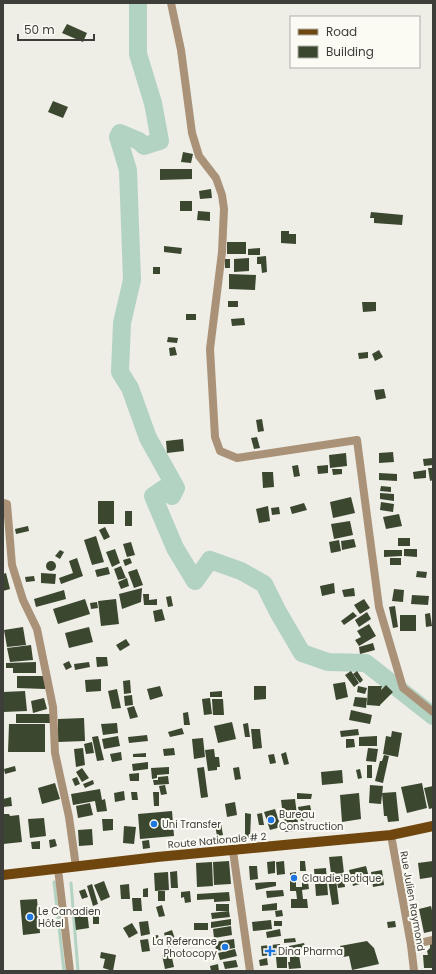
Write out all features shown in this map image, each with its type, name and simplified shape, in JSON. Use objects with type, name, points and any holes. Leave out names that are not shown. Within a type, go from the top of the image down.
[{"type":"main road","name":"Route Nationale # 2","points":[[3,875],[76,866],[390,835],[433,826]]},
{"type":"street","points":[[172,3],[181,50],[192,133],[199,156],[216,178],[222,196],[224,209],[222,252],[210,349],[215,436],[220,451],[237,458],[357,440],[379,607],[404,688],[433,712]]},
{"type":"street","points":[[3,503],[7,504],[12,565],[23,600],[37,629],[53,706],[56,753],[69,817],[76,866]]},
{"type":"street","name":"Rue Julien Raymond","points":[[390,835],[411,945],[414,971]]},
{"type":"street","points":[[233,851],[250,971]]},
{"type":"street","points":[[58,869],[70,971]]},
{"type":"street","points":[[411,945],[433,940]]},
{"type":"building","points":[[67,24],[87,33],[83,42],[62,33]]},
{"type":"building","points":[[53,101],[68,107],[63,118],[48,112]]},
{"type":"building","points":[[183,152],[193,154],[191,163],[181,162]]},
{"type":"building","points":[[160,169],[192,169],[192,179],[160,180]]},
{"type":"building","points":[[211,189],[212,198],[200,199],[199,191]]},
{"type":"building","points":[[180,201],[192,201],[192,211],[180,211]]},
{"type":"building","points":[[198,211],[210,212],[210,221],[197,220]]},
{"type":"building","points":[[371,212],[403,215],[402,225],[374,223],[374,218],[370,218]]},
{"type":"building","points":[[281,231],[289,231],[289,234],[296,234],[296,244],[281,243]]},
{"type":"building","points":[[227,242],[246,242],[246,254],[227,254]]},
{"type":"building","points":[[164,246],[182,248],[181,254],[164,252]]},
{"type":"building","points":[[260,248],[260,255],[248,255],[248,249]]},
{"type":"building","points":[[266,256],[267,272],[262,273],[261,264],[257,264],[257,257]]},
{"type":"building","points":[[249,258],[249,271],[234,272],[234,259]]},
{"type":"building","points":[[225,259],[230,259],[230,268],[225,268]]},
{"type":"building","points":[[153,267],[160,267],[160,274],[153,274]]},
{"type":"building","points":[[229,274],[256,275],[255,290],[229,289]]},
{"type":"building","points":[[228,301],[238,301],[238,307],[228,307]]},
{"type":"building","points":[[362,302],[376,302],[376,311],[363,312]]},
{"type":"building","points":[[186,314],[196,314],[196,320],[186,320]]},
{"type":"building","points":[[244,318],[245,325],[232,326],[231,319]]},
{"type":"building","points":[[168,337],[178,338],[177,343],[167,342]]},
{"type":"building","points":[[175,347],[177,355],[170,356],[169,348]]},
{"type":"building","points":[[379,350],[383,357],[375,361],[372,354]]},
{"type":"building","points":[[368,352],[368,358],[359,359],[358,353]]},
{"type":"building","points":[[384,389],[386,398],[376,400],[374,390]]},
{"type":"building","points":[[262,419],[264,431],[258,432],[256,420]]},
{"type":"building","points":[[257,437],[260,448],[254,449],[251,438]]},
{"type":"building","points":[[183,439],[184,451],[167,453],[166,441]]},
{"type":"building","points":[[393,452],[394,462],[379,463],[379,453]]},
{"type":"building","points":[[346,453],[347,466],[330,468],[329,455]]},
{"type":"building","points":[[433,458],[433,465],[424,466],[423,459]]},
{"type":"building","points":[[298,465],[300,476],[294,477],[292,466]]},
{"type":"building","points":[[328,465],[328,473],[318,474],[317,466]]},
{"type":"building","points":[[428,468],[433,468],[433,480],[430,481]]},
{"type":"building","points":[[332,469],[342,469],[342,474],[333,475]]},
{"type":"building","points":[[426,470],[426,478],[414,479],[413,472]]},
{"type":"building","points":[[262,472],[273,472],[274,487],[263,488]]},
{"type":"building","points":[[379,473],[397,474],[397,481],[379,480]]},
{"type":"building","points":[[381,486],[391,487],[391,492],[380,491]]},
{"type":"building","points":[[380,493],[394,494],[394,501],[380,499]]},
{"type":"building","points":[[351,497],[355,513],[333,518],[330,502]]},
{"type":"building","points":[[98,501],[114,501],[114,524],[98,524]]},
{"type":"building","points":[[381,502],[394,504],[393,512],[380,510]]},
{"type":"building","points":[[304,503],[307,510],[292,514],[290,507]]},
{"type":"building","points":[[268,506],[270,521],[259,523],[256,509]]},
{"type":"building","points":[[279,507],[280,514],[272,515],[271,508]]},
{"type":"building","points":[[125,511],[132,511],[132,526],[125,526]]},
{"type":"building","points":[[399,514],[402,526],[386,529],[383,517]]},
{"type":"building","points":[[350,521],[353,535],[334,539],[331,524]]},
{"type":"building","points":[[28,526],[29,531],[16,534],[15,529]]},
{"type":"building","points":[[105,527],[110,537],[104,540],[99,530]]},
{"type":"building","points":[[96,536],[104,562],[92,565],[84,540]]},
{"type":"building","points":[[398,538],[410,538],[410,546],[398,546]]},
{"type":"building","points":[[354,539],[356,547],[342,550],[341,541]]},
{"type":"building","points":[[339,540],[341,551],[331,553],[329,542]]},
{"type":"building","points":[[131,542],[135,555],[127,557],[123,544]]},
{"type":"building","points":[[115,549],[120,563],[112,567],[106,552]]},
{"type":"building","points":[[404,549],[417,549],[417,557],[404,556]]},
{"type":"building","points":[[60,550],[64,552],[60,559],[55,556]]},
{"type":"building","points":[[384,550],[402,550],[402,556],[384,557]]},
{"type":"building","points":[[77,558],[83,576],[61,584],[59,578],[73,573],[69,561]]},
{"type":"building","points":[[130,558],[132,563],[125,566],[123,560]]},
{"type":"building","points":[[390,558],[401,558],[401,565],[390,565]]},
{"type":"building","points":[[49,561],[53,561],[55,562],[55,570],[49,571],[46,568],[46,564]]},
{"type":"building","points":[[121,566],[126,578],[118,580],[114,569]]},
{"type":"building","points":[[108,567],[110,574],[97,577],[95,570]]},
{"type":"building","points":[[137,569],[143,585],[134,588],[128,572]]},
{"type":"building","points":[[417,571],[427,572],[426,578],[416,577]]},
{"type":"building","points":[[6,573],[10,589],[3,591],[3,574]]},
{"type":"building","points":[[41,573],[56,574],[55,584],[41,583]]},
{"type":"building","points":[[34,576],[35,581],[26,582],[25,577]]},
{"type":"building","points":[[127,578],[129,586],[121,589],[118,582]]},
{"type":"building","points":[[334,583],[335,593],[322,596],[320,586]]},
{"type":"building","points":[[142,588],[141,602],[122,609],[119,594]]},
{"type":"building","points":[[354,588],[355,596],[344,597],[342,590]]},
{"type":"building","points":[[394,589],[404,590],[403,602],[392,601]]},
{"type":"building","points":[[64,590],[66,599],[36,607],[34,599]]},
{"type":"building","points":[[143,594],[149,594],[149,600],[157,599],[157,605],[144,605]]},
{"type":"building","points":[[412,595],[429,596],[428,605],[411,604]]},
{"type":"building","points":[[171,596],[173,606],[168,607],[166,597]]},
{"type":"building","points":[[85,599],[90,614],[58,624],[53,609]]},
{"type":"building","points":[[116,599],[119,624],[101,626],[98,601]]},
{"type":"building","points":[[364,599],[370,608],[360,614],[354,605]]},
{"type":"building","points":[[97,602],[98,608],[91,609],[90,603]]},
{"type":"building","points":[[395,606],[398,627],[393,628],[389,607]]},
{"type":"building","points":[[162,609],[165,620],[155,622],[153,611]]},
{"type":"building","points":[[353,612],[357,616],[344,625],[341,621]]},
{"type":"building","points":[[367,612],[371,619],[359,627],[355,620]]},
{"type":"building","points":[[430,613],[432,626],[426,627],[425,614]]},
{"type":"building","points":[[400,615],[416,615],[416,631],[400,631]]},
{"type":"building","points":[[369,624],[376,636],[359,646],[355,640],[361,637],[357,631]]},
{"type":"building","points":[[23,627],[26,645],[7,647],[4,630]]},
{"type":"building","points":[[89,627],[93,642],[69,648],[65,633]]},
{"type":"building","points":[[126,639],[130,645],[120,651],[116,645]]},
{"type":"building","points":[[373,643],[375,650],[360,654],[359,647]]},
{"type":"building","points":[[31,645],[33,660],[10,662],[7,648]]},
{"type":"building","points":[[96,657],[107,657],[108,666],[97,667]]},
{"type":"building","points":[[69,661],[72,667],[66,670],[63,664]]},
{"type":"building","points":[[36,662],[36,673],[13,673],[13,668],[6,668],[6,663]]},
{"type":"building","points":[[89,662],[90,667],[75,670],[74,664]]},
{"type":"building","points":[[351,671],[359,683],[354,687],[345,675]]},
{"type":"building","points":[[357,671],[363,680],[360,683],[353,674]]},
{"type":"building","points":[[17,676],[46,676],[45,689],[17,688]]},
{"type":"building","points":[[101,679],[101,691],[86,692],[85,680]]},
{"type":"building","points":[[130,680],[131,693],[124,694],[123,681]]},
{"type":"building","points":[[345,682],[348,697],[336,700],[333,684]]},
{"type":"building","points":[[386,685],[393,692],[380,706],[367,705],[368,686],[382,686],[381,690]]},
{"type":"building","points":[[160,686],[163,696],[150,700],[147,689]]},
{"type":"building","points":[[254,686],[266,686],[266,699],[254,700]]},
{"type":"building","points":[[358,686],[367,688],[365,694],[357,692]]},
{"type":"building","points":[[117,689],[121,708],[112,709],[108,691]]},
{"type":"building","points":[[25,691],[27,711],[3,712],[3,692]]},
{"type":"building","points":[[222,691],[222,697],[210,697],[210,692]]},
{"type":"building","points":[[132,695],[133,705],[125,706],[124,696]]},
{"type":"building","points":[[355,697],[367,698],[366,708],[353,706]]},
{"type":"building","points":[[44,698],[47,709],[33,713],[31,701]]},
{"type":"building","points":[[210,698],[212,714],[204,715],[202,699]]},
{"type":"building","points":[[212,699],[223,699],[224,715],[213,715]]},
{"type":"building","points":[[134,706],[138,717],[130,719],[127,708]]},
{"type":"building","points":[[351,710],[372,715],[370,724],[349,720]]},
{"type":"building","points":[[188,712],[190,725],[184,725],[183,713]]},
{"type":"building","points":[[16,714],[50,714],[50,723],[16,723]]},
{"type":"building","points":[[84,718],[85,741],[58,742],[58,719]]},
{"type":"building","points":[[232,722],[236,739],[218,743],[214,726]]},
{"type":"building","points":[[117,723],[118,733],[103,735],[101,724]]},
{"type":"building","points":[[248,723],[250,737],[245,737],[243,724]]},
{"type":"building","points":[[9,724],[45,724],[45,752],[8,752]]},
{"type":"building","points":[[182,728],[184,734],[170,737],[168,732]]},
{"type":"building","points":[[251,729],[260,729],[262,748],[253,749]]},
{"type":"building","points":[[358,729],[359,735],[341,737],[340,731]]},
{"type":"building","points":[[392,731],[402,733],[398,757],[383,754],[386,736],[391,737]]},
{"type":"building","points":[[147,735],[148,741],[129,743],[128,737]]},
{"type":"building","points":[[98,736],[104,760],[97,761],[92,737]]},
{"type":"building","points":[[118,736],[120,746],[104,749],[102,739]]},
{"type":"building","points":[[377,736],[377,746],[359,746],[359,737]]},
{"type":"building","points":[[203,738],[205,757],[194,759],[192,739]]},
{"type":"building","points":[[346,739],[354,739],[355,747],[346,748]]},
{"type":"building","points":[[92,742],[94,753],[86,754],[84,744]]},
{"type":"building","points":[[83,748],[85,765],[76,767],[74,749]]},
{"type":"building","points":[[174,748],[175,755],[164,756],[163,749]]},
{"type":"building","points":[[368,748],[378,749],[376,762],[366,761]]},
{"type":"building","points":[[214,749],[215,757],[219,757],[220,767],[217,767],[217,770],[208,771],[205,750]]},
{"type":"building","points":[[121,752],[122,760],[112,762],[110,754]]},
{"type":"building","points":[[286,752],[289,764],[284,765],[281,754]]},
{"type":"building","points":[[146,753],[146,757],[133,757],[133,754]]},
{"type":"building","points":[[274,754],[276,763],[270,764],[268,755]]},
{"type":"building","points":[[384,755],[389,756],[383,783],[375,781],[380,761],[382,761]]},
{"type":"building","points":[[148,762],[148,769],[133,771],[132,764]]},
{"type":"building","points":[[367,765],[372,765],[372,778],[367,778]]},
{"type":"building","points":[[15,766],[16,771],[5,774],[4,769]]},
{"type":"building","points":[[169,767],[169,774],[157,775],[157,778],[152,779],[151,768]]},
{"type":"building","points":[[204,767],[208,797],[201,798],[197,768]]},
{"type":"building","points":[[239,767],[241,779],[235,780],[233,768]]},
{"type":"building","points":[[82,768],[89,778],[82,782],[76,772]]},
{"type":"building","points":[[360,769],[362,778],[358,779],[356,770]]},
{"type":"building","points":[[342,770],[343,783],[322,785],[321,772]]},
{"type":"building","points":[[139,773],[139,781],[130,781],[129,774]]},
{"type":"building","points":[[168,776],[169,784],[154,785],[153,780],[158,780],[158,777]]},
{"type":"building","points":[[77,777],[80,784],[75,786],[72,779]]},
{"type":"building","points":[[93,780],[94,784],[85,788],[83,784]]},
{"type":"building","points":[[55,783],[60,799],[42,804],[38,788]]},
{"type":"building","points":[[422,783],[427,808],[407,813],[401,787]]},
{"type":"building","points":[[165,785],[167,794],[161,795],[159,786]]},
{"type":"building","points":[[370,785],[383,786],[381,804],[369,803]]},
{"type":"building","points":[[433,786],[433,808],[429,809],[424,788]]},
{"type":"building","points":[[100,789],[102,800],[105,799],[107,811],[97,812],[95,801],[73,805],[71,794]]},
{"type":"building","points":[[124,791],[125,800],[115,802],[114,793]]},
{"type":"building","points":[[131,792],[137,792],[138,800],[132,800]]},
{"type":"building","points":[[153,792],[159,792],[159,806],[154,806]]},
{"type":"building","points":[[396,792],[399,821],[388,822],[387,816],[384,816],[382,793]]},
{"type":"building","points":[[297,793],[312,794],[311,799],[297,799]]},
{"type":"building","points":[[359,793],[361,819],[342,822],[340,795]]},
{"type":"building","points":[[11,797],[12,806],[3,807],[3,799]]},
{"type":"building","points":[[295,799],[299,831],[285,832],[281,800]]},
{"type":"building","points":[[235,802],[237,815],[227,817],[225,804]]},
{"type":"building","points":[[90,803],[93,815],[78,818],[76,806]]},
{"type":"building","points":[[310,805],[313,819],[301,821],[298,807]]},
{"type":"building","points":[[275,809],[281,827],[270,830],[264,812]]},
{"type":"building","points":[[172,811],[174,836],[140,839],[138,814]]},
{"type":"building","points":[[245,813],[251,814],[250,839],[245,839]]},
{"type":"building","points":[[262,813],[264,825],[259,825],[257,814]]},
{"type":"building","points":[[3,814],[9,814],[10,816],[19,815],[22,842],[3,844]]},
{"type":"building","points":[[44,818],[46,836],[30,838],[28,819]]},
{"type":"building","points":[[102,819],[113,819],[113,830],[103,831]]},
{"type":"building","points":[[221,824],[223,835],[217,836],[215,825]]},
{"type":"building","points":[[124,826],[136,827],[134,844],[123,843]]},
{"type":"building","points":[[92,829],[93,845],[79,846],[78,830]]},
{"type":"building","points":[[55,839],[57,846],[50,848],[49,840]]},
{"type":"building","points":[[149,840],[150,848],[143,849],[142,841]]},
{"type":"building","points":[[40,841],[40,849],[32,849],[31,842]]},
{"type":"building","points":[[342,856],[344,873],[331,874],[329,857]]},
{"type":"building","points":[[229,861],[231,884],[214,885],[213,862]]},
{"type":"building","points":[[275,861],[275,873],[268,874],[267,862]]},
{"type":"building","points":[[284,861],[285,874],[277,875],[276,862]]},
{"type":"building","points":[[300,861],[305,861],[306,871],[300,871]]},
{"type":"building","points":[[433,861],[433,877],[420,879],[418,863]]},
{"type":"building","points":[[212,862],[213,886],[197,887],[196,863]]},
{"type":"building","points":[[249,866],[257,866],[258,879],[250,880]]},
{"type":"building","points":[[366,866],[370,881],[353,886],[349,870]]},
{"type":"building","points":[[326,868],[328,895],[316,896],[314,869]]},
{"type":"building","points":[[382,870],[384,885],[373,887],[371,872]]},
{"type":"building","points":[[177,871],[178,888],[171,888],[170,872]]},
{"type":"building","points":[[168,872],[169,890],[155,891],[154,873]]},
{"type":"building","points":[[296,872],[296,887],[302,887],[302,877],[307,876],[309,889],[302,890],[303,899],[307,899],[308,908],[291,908],[291,899],[297,899],[296,891],[290,891],[290,873]]},
{"type":"building","points":[[343,874],[345,887],[338,888],[336,876]]},
{"type":"building","points":[[336,879],[339,904],[332,905],[328,880]]},
{"type":"building","points":[[104,881],[110,897],[101,901],[94,885]]},
{"type":"building","points":[[276,882],[276,886],[256,890],[255,883]]},
{"type":"building","points":[[92,884],[98,904],[93,906],[87,886]]},
{"type":"building","points":[[129,884],[130,899],[121,899],[120,885]]},
{"type":"building","points":[[148,888],[148,897],[143,897],[143,889]]},
{"type":"building","points":[[85,889],[88,897],[82,899],[79,891]]},
{"type":"building","points":[[283,890],[284,896],[267,898],[266,891]]},
{"type":"building","points":[[158,891],[165,891],[165,901],[158,901]]},
{"type":"building","points":[[190,891],[191,902],[185,903],[184,897],[181,898],[181,892]]},
{"type":"building","points":[[229,892],[230,901],[214,902],[214,899],[197,900],[197,894]]},
{"type":"building","points":[[132,898],[141,898],[142,911],[133,911]]},
{"type":"building","name":"Le Canadien Hôtel","points":[[37,899],[40,933],[23,935],[20,900]]},
{"type":"building","points":[[277,903],[277,910],[262,911],[262,905]]},
{"type":"building","points":[[216,904],[229,904],[229,911],[216,911]]},
{"type":"building","points":[[162,905],[165,916],[159,917],[156,907]]},
{"type":"building","points":[[431,906],[433,915],[433,931],[424,933],[419,909]]},
{"type":"building","points":[[282,910],[283,916],[276,917],[275,911]]},
{"type":"building","points":[[87,911],[89,928],[76,930],[74,912]]},
{"type":"building","points":[[229,911],[230,917],[212,919],[211,913]]},
{"type":"building","points":[[93,916],[99,916],[99,924],[93,924]]},
{"type":"building","points":[[231,919],[231,925],[211,928],[211,922]]},
{"type":"building","points":[[271,920],[272,929],[253,931],[252,922]]},
{"type":"building","points":[[148,921],[150,934],[141,936],[139,922]]},
{"type":"building","points":[[274,921],[282,921],[282,926],[274,926]]},
{"type":"building","points":[[395,921],[396,927],[388,928],[387,922]]},
{"type":"building","points":[[132,923],[138,933],[129,938],[123,928]]},
{"type":"building","points":[[194,923],[208,923],[208,930],[194,930]]},
{"type":"building","points":[[231,926],[232,935],[214,938],[213,929]]},
{"type":"building","points":[[280,929],[281,936],[267,938],[266,932]]},
{"type":"building","points":[[172,930],[177,945],[168,948],[164,933]]},
{"type":"building","points":[[158,935],[161,946],[154,947],[152,936]]},
{"type":"building","points":[[295,938],[296,942],[284,943],[284,939]]},
{"type":"building","points":[[148,939],[150,951],[142,952],[140,940]]},
{"type":"building","points":[[234,939],[235,948],[216,951],[215,942]]},
{"type":"building","points":[[367,941],[374,948],[379,964],[352,970],[349,956],[343,957],[340,946]]},
{"type":"building","points":[[304,943],[306,950],[291,953],[289,946]]},
{"type":"building","points":[[433,943],[433,968],[424,968],[423,955],[428,955],[427,951],[430,948],[430,944]]},
{"type":"building","points":[[280,944],[281,954],[262,956],[261,946]]},
{"type":"building","points":[[235,949],[237,956],[220,960],[218,953]]},
{"type":"building","points":[[101,952],[116,955],[113,971],[103,968],[105,959],[100,958]]},
{"type":"building","points":[[171,953],[174,967],[165,969],[162,955]]},
{"type":"building","points":[[299,955],[301,968],[289,969],[288,962],[290,962],[290,957]]},
{"type":"building","points":[[276,957],[287,957],[287,968],[277,968]]},
{"type":"building","points":[[267,958],[268,965],[260,966],[259,960]]},
{"type":"building","points":[[236,960],[238,967],[225,969],[223,962]]},
{"type":"building","points":[[218,964],[219,971],[211,971],[210,966]]},
{"type":"waterway","points":[[138,3],[138,54],[153,103],[160,141],[144,146],[139,141],[120,133],[118,137],[128,170],[132,280],[122,323],[120,372],[130,388],[148,438],[176,488],[172,496],[163,489],[153,496],[175,548],[195,581],[210,560],[241,571],[264,584],[278,612],[302,653],[328,662],[366,663],[433,716]]},
{"type":"waterway","points":[[54,882],[64,971]]},
{"type":"waterway","points":[[71,883],[78,971]]},
{"type":"place","name":"Bureau Construction","points":[[271,820]]},
{"type":"place","name":"Uni Transfer","points":[[154,824]]},
{"type":"place","name":"Claudie Botique","points":[[294,878]]},
{"type":"place","name":"Le Canadien Hôtel","points":[[30,917]]},
{"type":"place","name":"La Referance Photocopy","points":[[225,947]]},
{"type":"place","name":"Dina Pharma","points":[[270,951]]}]
